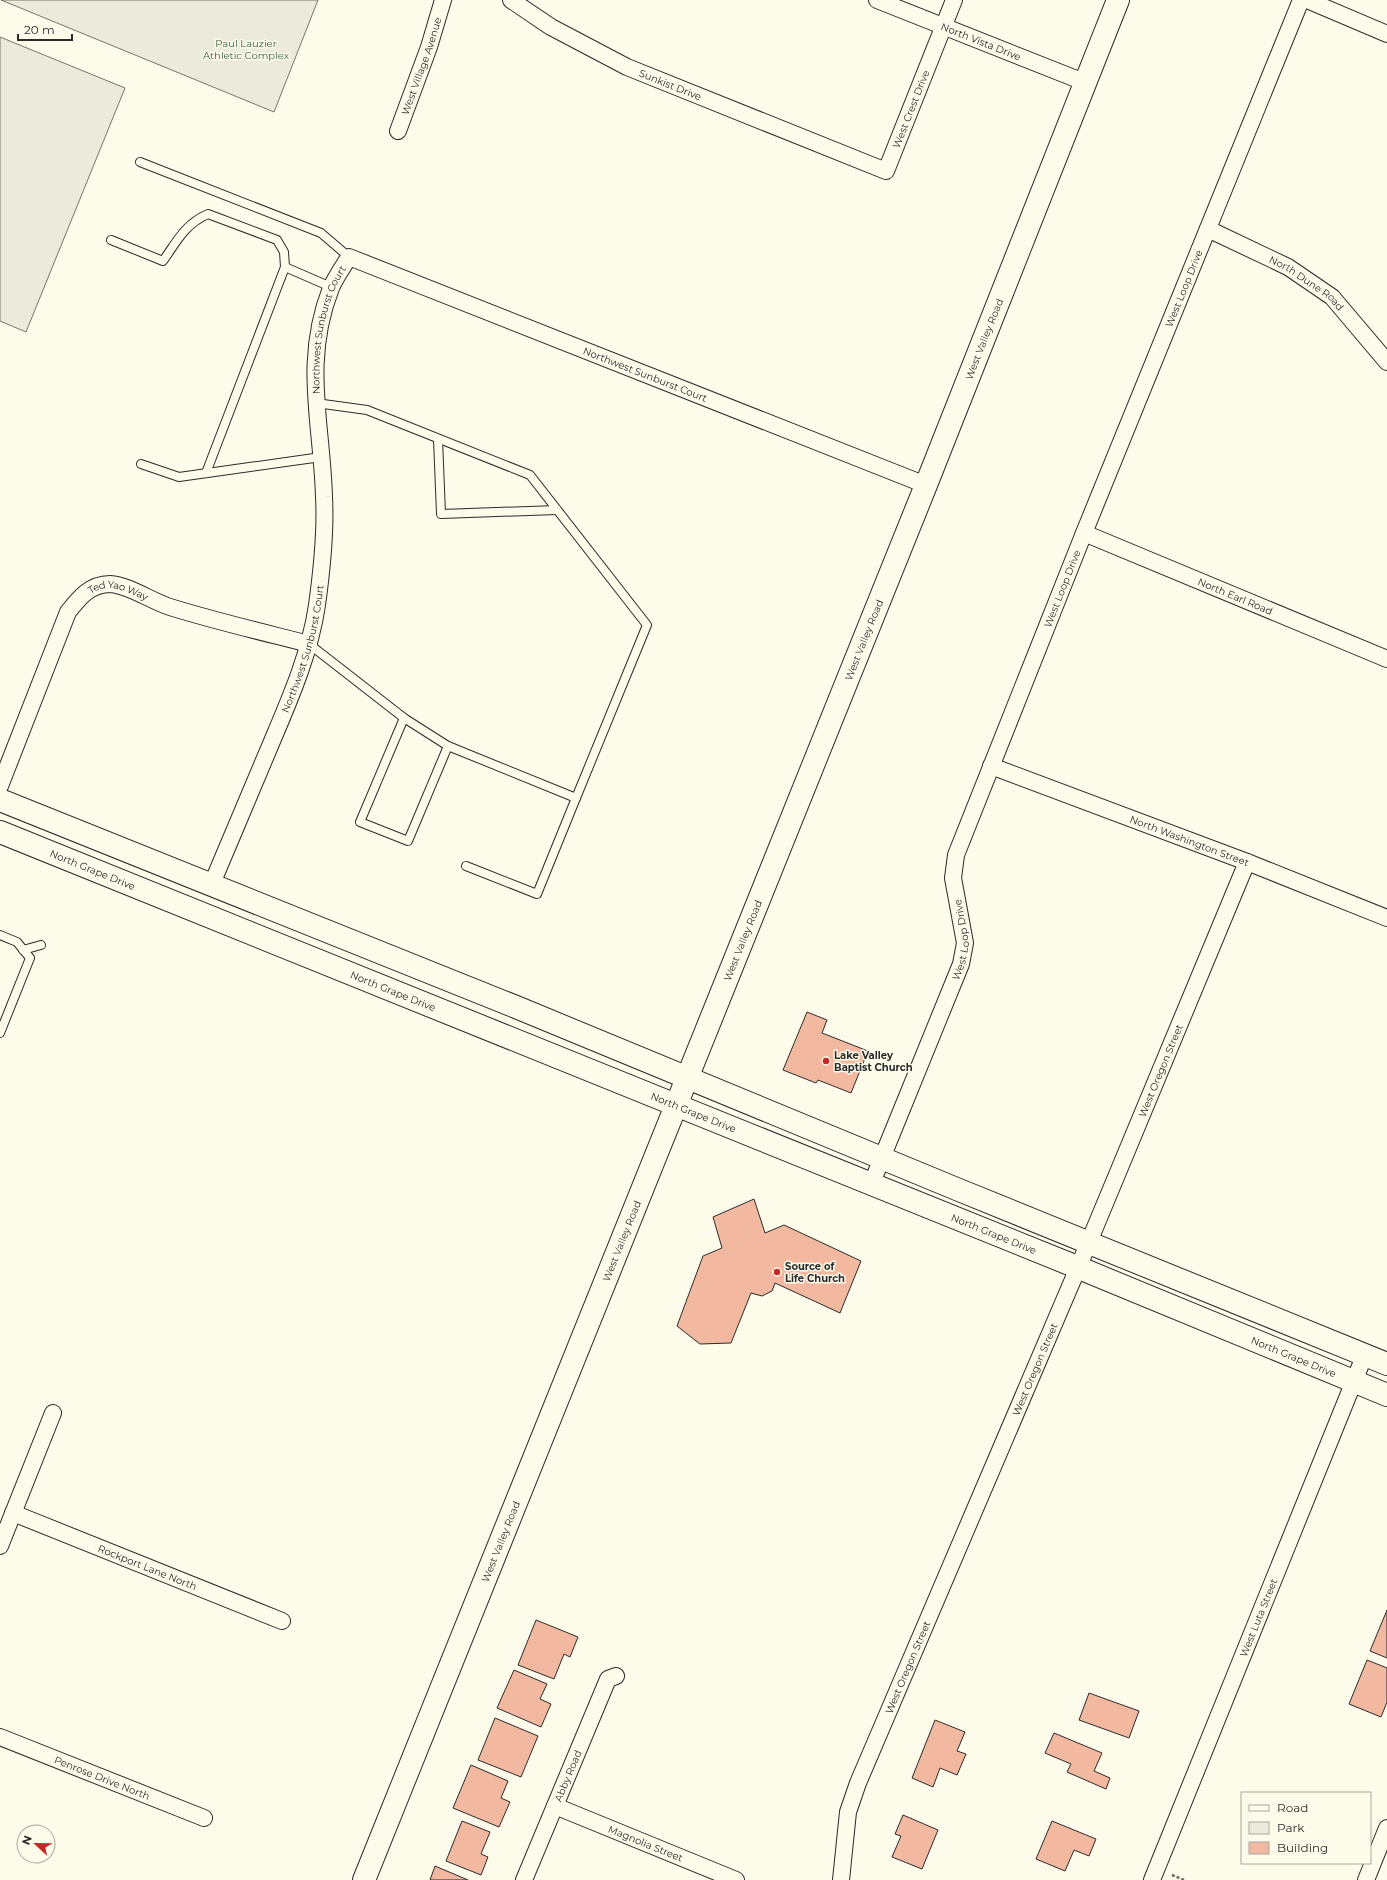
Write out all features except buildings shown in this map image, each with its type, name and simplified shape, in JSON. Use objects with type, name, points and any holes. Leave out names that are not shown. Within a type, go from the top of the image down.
[{"type":"main road","name":"West Valley Road","points":[[364,1880],[677,1106],[926,485],[1084,82],[1118,0]]},
{"type":"main road","points":[[0,800],[688,1078],[882,1159],[1387,1364]]},
{"type":"main road","name":"North Grape Drive","points":[[0,832],[1077,1267],[1387,1395]]},
{"type":"street","name":"West Village Avenue","points":[[398,131],[429,47],[444,0]]},
{"type":"street","name":"Sunkist Drive","points":[[511,0],[551,27],[627,67],[838,153]]},
{"type":"street","name":"North Vista Drive","points":[[877,0],[1084,82]]},
{"type":"street","name":"West Crest Drive","points":[[838,153],[888,176],[954,0]]},
{"type":"street","name":"West Loop Drive","points":[[871,1185],[961,964],[966,943],[953,878],[956,855],[1084,533],[1301,0]]},
{"type":"street","points":[[1307,0],[1387,34]]},
{"type":"street","name":"North Dune Road","points":[[1208,229],[1288,267],[1332,298],[1387,362]]},
{"type":"street","name":"Northwest Sunburst Court","points":[[212,886],[289,700],[309,644],[317,607],[324,545],[324,496],[314,366],[319,328],[331,287],[349,257],[926,485]]},
{"type":"street","name":"North Earl Road","points":[[1084,533],[1387,659]]},
{"type":"street","name":"Ted Yao Way","points":[[0,786],[68,612],[81,596],[84,587],[110,584],[124,587],[168,606],[309,644]]},
{"type":"street","name":"North Washington Street","points":[[991,766],[1247,862],[1387,918]]},
{"type":"street","name":"West Oregon Street","points":[[841,1880],[848,1812],[858,1783],[1088,1242],[1247,862]]},
{"type":"street","name":"West Luta Street","points":[[1152,1880],[1365,1354]]},
{"type":"street","points":[[0,1546],[53,1413]]},
{"type":"street","name":"Rockport Lane North","points":[[13,1513],[282,1621]]},
{"type":"street","name":"Abby Road","points":[[524,1880],[608,1679],[616,1676]]},
{"type":"street","name":"Penrose Drive North","points":[[0,1737],[204,1818]]},
{"type":"street","name":"Magnolia Street","points":[[555,1806],[736,1880]]},
{"type":"street","points":[[1366,1880],[1387,1828]]},
{"type":"lane","points":[[140,162],[321,234],[349,257]]},
{"type":"lane","points":[[111,240],[163,261],[184,230],[195,220],[208,214],[277,240],[284,252],[284,267],[206,473]]},
{"type":"lane","points":[[284,267],[331,287]]},
{"type":"lane","points":[[316,403],[367,410],[530,474],[647,625],[537,894],[466,866]]},
{"type":"lane","points":[[438,439],[441,514],[557,510]]},
{"type":"lane","points":[[141,464],[179,477],[321,457]]},
{"type":"lane","points":[[309,644],[404,718],[448,746],[576,798]]},
{"type":"lane","points":[[404,718],[360,822],[408,841],[448,746]]},
{"type":"lane","points":[[0,935],[17,942],[30,958],[0,1033]]},
{"type":"lane","points":[[23,950],[41,945]]},
{"type":"green space","name":"Paul Lauzier Athletic Complex","points":[[1,0],[318,0],[274,112]]},
{"type":"green space","points":[[0,37],[125,88],[26,332],[0,321]]},
{"type":"place","name":"Lake Valley Baptist Church","points":[[826,1061]]},
{"type":"place","name":"Source of Life Church","points":[[777,1272]]}]
